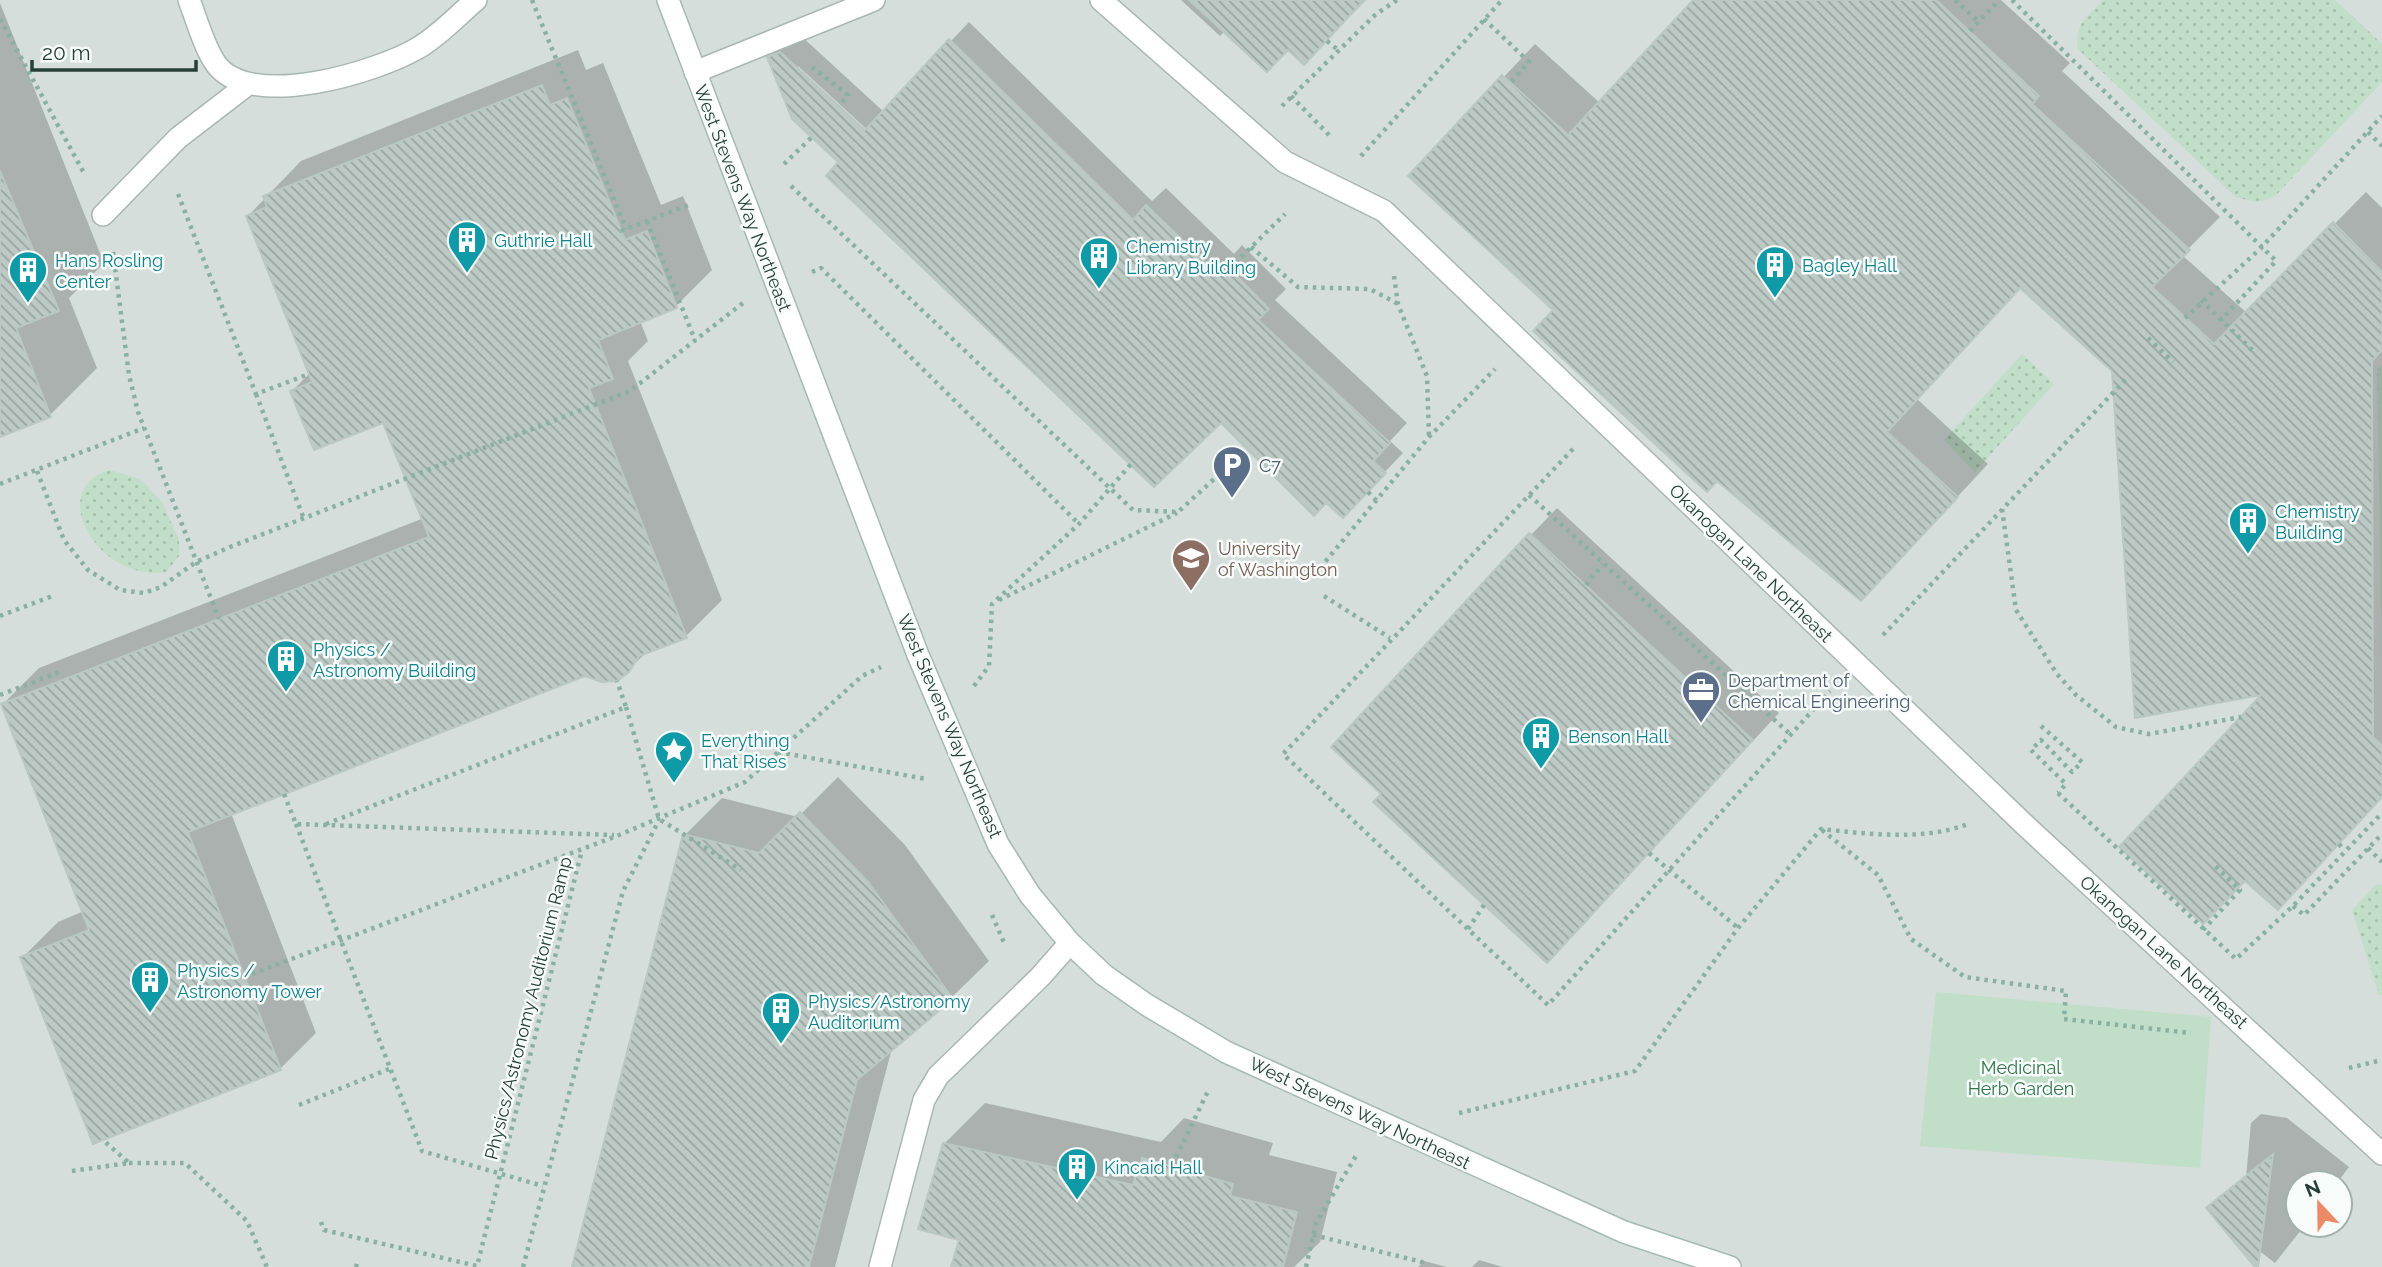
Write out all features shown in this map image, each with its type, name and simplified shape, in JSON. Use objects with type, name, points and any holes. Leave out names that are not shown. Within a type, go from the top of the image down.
[{"type":"street","points":[[189,0],[217,65],[247,85],[317,84],[372,68],[419,48],[476,0]]},
{"type":"street","name":"West Stevens Way Northeast","points":[[668,0],[918,655],[972,786],[998,844],[1024,885],[1070,943],[1104,975],[1125,990],[1226,1052],[1624,1232],[1730,1267]]},
{"type":"street","points":[[695,72],[874,0]]},
{"type":"street","name":"Okanogan Lane Northeast","points":[[1101,0],[1285,162],[1384,211],[2027,827],[2382,1154]]},
{"type":"street","points":[[103,215],[178,138],[247,85]]},
{"type":"street","points":[[880,1267],[924,1100],[933,1084],[1070,943]]},
{"type":"path","points":[[532,0],[623,230],[691,204]]},
{"type":"path","points":[[1283,104],[1374,15],[1397,0]]},
{"type":"path","points":[[1360,157],[1502,0]]},
{"type":"path","points":[[1955,0],[1979,22]]},
{"type":"path","points":[[1970,32],[2000,0]]},
{"type":"path","points":[[2012,0],[2276,261],[2221,320]]},
{"type":"path","points":[[0,19],[19,58],[56,118],[103,215],[116,265],[129,376],[144,428],[219,619]]},
{"type":"path","points":[[1484,19],[1529,62],[1511,82]]},
{"type":"path","points":[[1327,41],[1338,50]]},
{"type":"path","points":[[809,65],[848,95],[839,106]]},
{"type":"path","points":[[1292,96],[1332,138]]},
{"type":"path","points":[[2185,318],[2201,300],[2261,248],[2382,117]]},
{"type":"path","points":[[2368,132],[2382,146]]},
{"type":"path","points":[[784,164],[812,137]]},
{"type":"path","points":[[163,154],[304,519]]},
{"type":"path","points":[[792,186],[1109,490],[1133,510],[1178,512]]},
{"type":"path","points":[[1229,269],[1284,214]]},
{"type":"path","points":[[647,221],[695,340]]},
{"type":"path","points":[[1251,247],[1298,287],[1370,289],[1398,304]]},
{"type":"path","points":[[1393,265],[1398,304],[1427,376],[1429,437]]},
{"type":"path","points":[[812,272],[821,268],[1079,524]]},
{"type":"path","points":[[37,471],[64,540],[88,570],[120,590],[144,593],[161,587],[196,562],[631,391],[740,304],[750,300]]},
{"type":"path","points":[[2201,300],[2254,352]]},
{"type":"path","points":[[2148,338],[2173,362]]},
{"type":"path","points":[[1320,568],[1429,437],[1521,343]]},
{"type":"path","points":[[256,394],[309,374]]},
{"type":"path","points":[[1882,635],[2128,377]]},
{"type":"path","points":[[0,484],[144,428]]},
{"type":"path","points":[[1574,448],[1390,638],[1283,754],[1548,1005],[1835,686]]},
{"type":"path","points":[[992,604],[1178,512],[1247,449]]},
{"type":"path","points":[[974,686],[989,666],[992,604],[1079,524],[1131,464]]},
{"type":"path","points":[[1368,492],[1377,501]]},
{"type":"path","points":[[1529,495],[1791,735]]},
{"type":"path","points":[[2002,509],[2016,610],[2057,674],[2076,695],[2116,727],[2149,734],[2241,717]]},
{"type":"path","points":[[1586,586],[1604,564]]},
{"type":"path","points":[[0,616],[55,596]]},
{"type":"path","points":[[1324,596],[1390,638]]},
{"type":"path","points":[[244,977],[619,835],[745,782],[862,676],[884,666]]},
{"type":"path","points":[[0,695],[62,671]]},
{"type":"path","points":[[617,681],[659,819],[741,870]]},
{"type":"path","points":[[322,825],[626,707]]},
{"type":"path","points":[[2041,726],[2082,762],[2072,772],[2041,740],[2031,750],[2066,784],[2058,793],[2236,959],[2293,906],[2382,813]]},
{"type":"path","points":[[778,752],[934,780]]},
{"type":"path","points":[[284,794],[422,1151],[543,1186]]},
{"type":"path","points":[[523,1267],[623,891],[659,819]]},
{"type":"path","points":[[1821,829],[1864,834],[1948,832],[1970,823]]},
{"type":"path","points":[[296,824],[619,835]]},
{"type":"path","points":[[1458,1113],[1635,1071],[1738,928],[1821,829]]},
{"type":"path","points":[[1821,829],[1878,875],[1911,939],[1965,977],[2066,991],[2064,1019],[2198,1034]]},
{"type":"path","points":[[2293,906],[2304,915],[2382,834]]},
{"type":"path","points":[[2339,844],[2344,850]]},
{"type":"path","points":[[2368,848],[2382,862]]},
{"type":"path","name":"Physics/Astronomy Auditorium Ramp","points":[[321,1222],[324,1230],[477,1266],[583,849]]},
{"type":"path","points":[[1649,853],[1668,872],[1738,928]]},
{"type":"path","points":[[2203,930],[2240,890],[2212,863]]},
{"type":"path","points":[[1468,929],[1484,905]]},
{"type":"path","points":[[2348,1068],[2382,1060]]},
{"type":"path","points":[[299,1105],[390,1069]]},
{"type":"path","points":[[1176,1157],[1213,1082]]},
{"type":"path","points":[[103,1140],[129,1163]]},
{"type":"path","points":[[1306,1267],[1316,1223],[1362,1146]]},
{"type":"path","points":[[72,1171],[129,1163],[185,1163],[247,1221],[267,1267]]},
{"type":"path","points":[[1313,1235],[1422,1262],[1421,1267]]},
{"type":"shaded area","name":"University of Washington","points":[[0,0],[2382,0],[2382,1267],[0,1267]]},
{"type":"green space","points":[[2104,0],[2335,0],[2382,44],[2382,82],[2278,193],[2258,201],[2236,197],[2078,49],[2080,27]]},
{"type":"green space","points":[[2022,354],[2054,384],[1975,472],[1944,440]]},
{"type":"green space","points":[[2382,365],[2382,660],[2377,369]]},
{"type":"green space","points":[[109,470],[140,479],[162,502],[179,540],[179,556],[166,572],[142,572],[120,564],[102,550],[88,533],[81,514],[81,496],[90,481]]},
{"type":"green space","points":[[2376,884],[2382,885],[2382,995],[2379,995],[2352,910]]},
{"type":"green space","name":"Medicinal Herb Garden","points":[[1936,992],[2211,1017],[2200,1168],[1920,1146]]},
{"type":"building","points":[[1189,0],[1364,0],[1304,65],[1288,50],[1267,72]]},
{"type":"building","name":"Bagley Hall","points":[[1693,0],[1936,0],[2039,96],[2032,104],[2190,250],[2152,287],[2214,344],[2333,222],[2382,272],[2382,350],[2372,361],[2373,737],[2382,745],[2382,797],[2278,910],[2245,881],[2203,924],[2119,847],[2261,695],[2135,718],[2112,371],[2020,288],[1887,432],[1958,497],[1861,601],[1717,481],[1707,492],[1533,331],[1553,310],[1408,176],[1502,75],[1568,135]]},
{"type":"building","name":"Chemistry Library Building","points":[[949,39],[1133,220],[1146,205],[1214,271],[1223,262],[1269,309],[1258,320],[1390,443],[1373,461],[1386,473],[1343,518],[1326,503],[1314,516],[1221,423],[1154,487],[826,176],[838,162],[792,119],[767,57],[780,52],[865,130]]},
{"type":"building","points":[[542,85],[550,105],[567,98],[625,240],[647,231],[677,308],[598,340],[613,379],[589,388],[687,638],[639,656],[629,672],[617,681],[602,682],[585,676],[188,832],[281,1070],[93,1144],[20,957],[89,930],[1,704],[429,537],[383,423],[314,450],[290,391],[312,382],[246,216],[267,207],[263,196]]},
{"type":"building","name":"Hans Rosling Center","points":[[0,171],[59,311],[16,328],[51,417],[0,437]]},
{"type":"building","name":"Benson Hall","points":[[1529,533],[1753,740],[1547,963],[1373,802],[1381,794],[1331,747]]},
{"type":"building","name":"Physics/Astronomy Auditorium","points":[[800,812],[868,882],[953,999],[857,1080],[809,1267],[572,1267],[683,834],[759,853]]},
{"type":"building","name":"Kincaid Hall","points":[[943,1143],[1133,1185],[1142,1158],[1233,1184],[1230,1196],[1297,1212],[1283,1267],[951,1267],[959,1240],[918,1229]]},
{"type":"building","points":[[2273,1154],[2258,1267],[2255,1267],[2206,1208]]},
{"type":"place","name":"Guthrie Hall","points":[[467,274]]},
{"type":"place","name":"Chemistry Library Building","points":[[1099,290]]},
{"type":"place","name":"Bagley Hall","points":[[1775,299]]},
{"type":"place","name":"Hans Rosling Center","points":[[28,304]]},
{"type":"place","name":"C7","points":[[1232,499]]},
{"type":"place","name":"Chemistry Building","points":[[2248,555]]},
{"type":"place","name":"University of Washington","points":[[1191,592]]},
{"type":"place","name":"Physics / Astronomy Building","points":[[286,693]]},
{"type":"place","name":"Department of Chemical Engineering","points":[[1701,724]]},
{"type":"place","name":"Benson Hall","points":[[1541,770]]},
{"type":"place","name":"Everything That Rises","points":[[674,784]]},
{"type":"place","name":"Physics / Astronomy Tower","points":[[150,1014]]},
{"type":"place","name":"Physics/Astronomy Auditorium","points":[[781,1045]]},
{"type":"place","name":"Kincaid Hall","points":[[1077,1201]]}]
